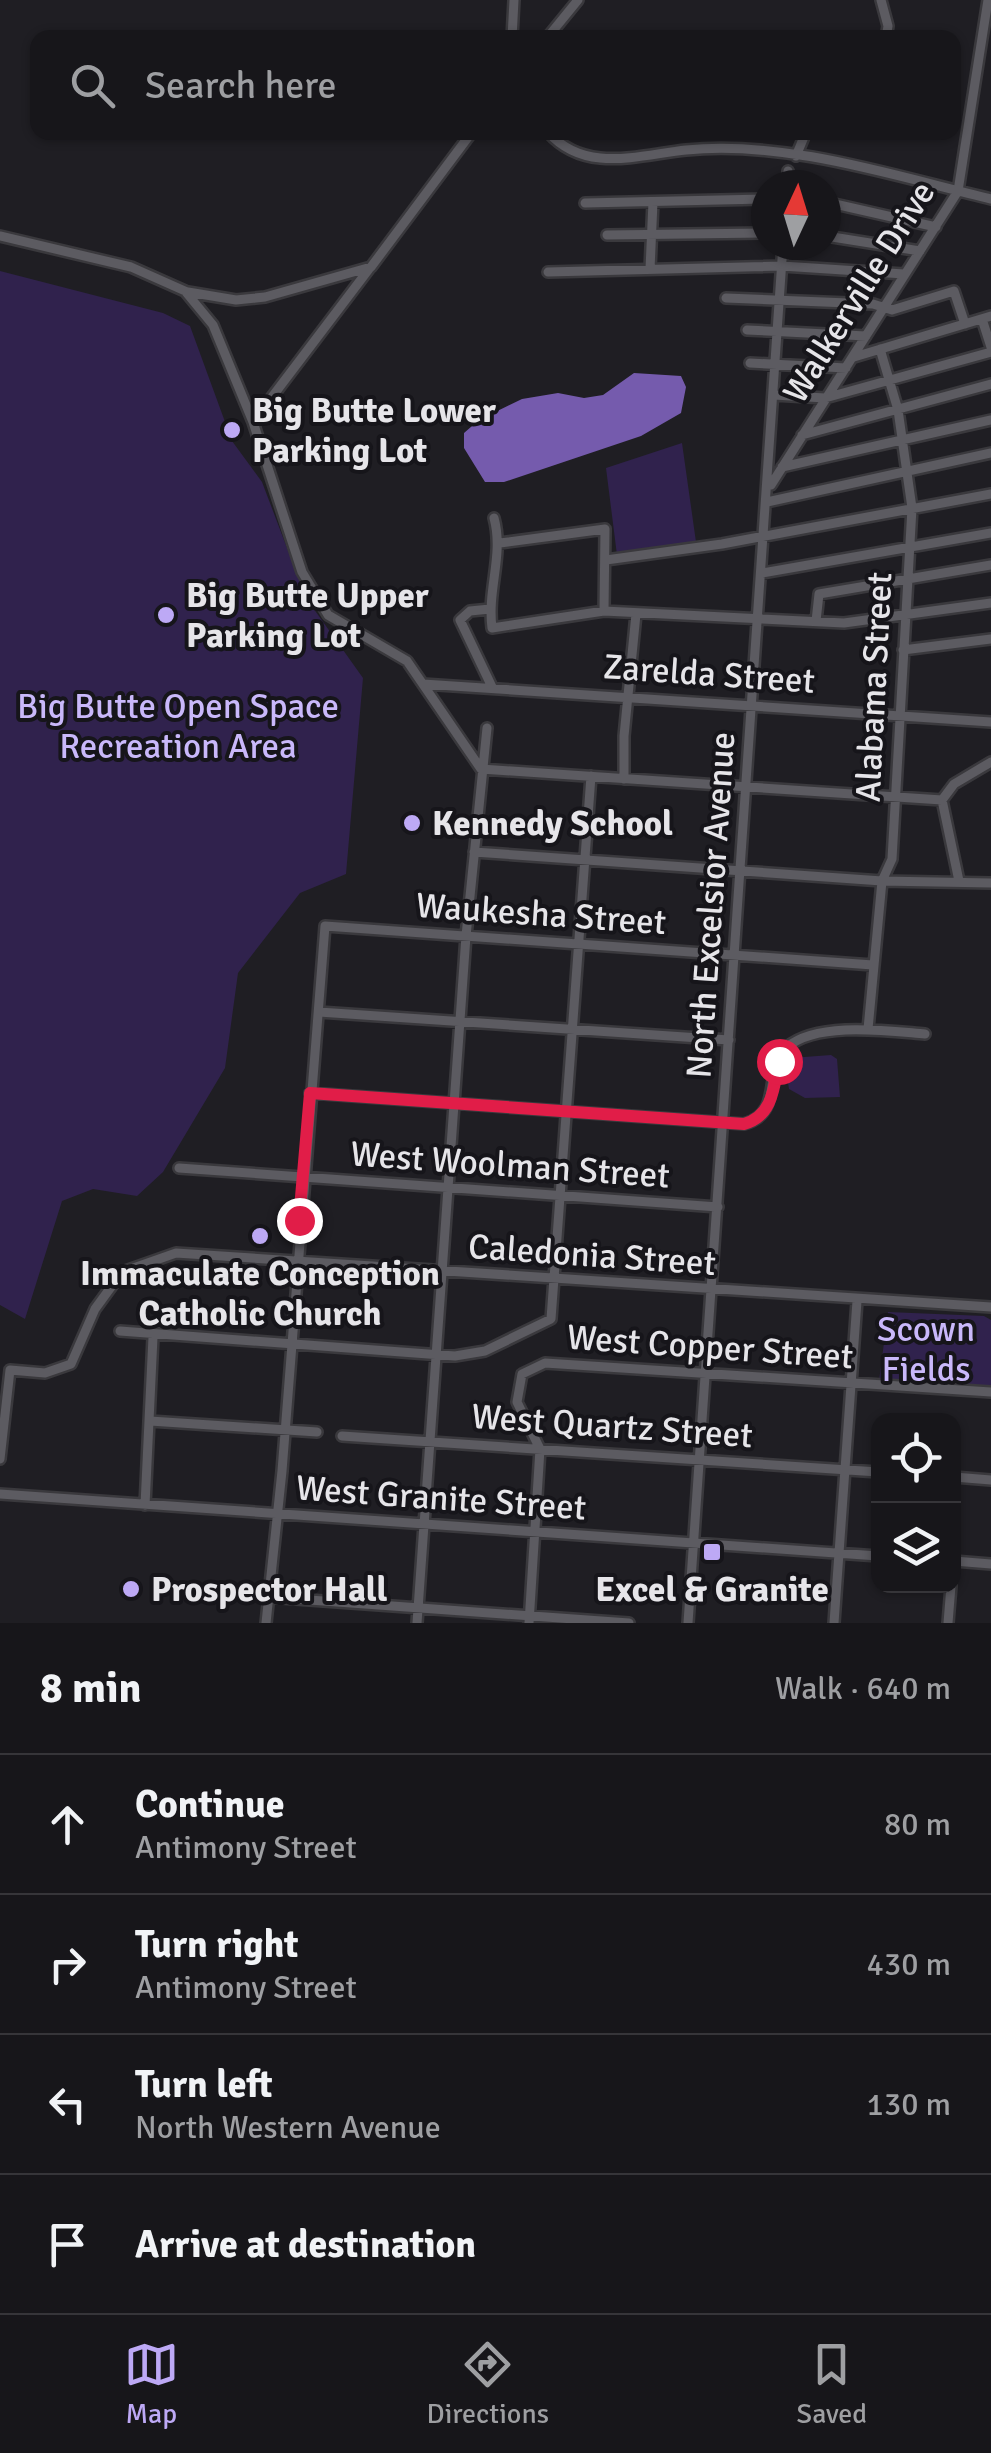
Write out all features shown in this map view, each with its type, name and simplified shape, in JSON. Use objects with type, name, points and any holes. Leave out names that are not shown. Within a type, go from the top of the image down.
[{"type":"street","points":[[512,30],[514,0]]},
{"type":"street","points":[[554,30],[578,0]]},
{"type":"street","points":[[881,0],[887,30]]},
{"type":"street","name":"Walkerville Drive","points":[[768,490],[958,191],[988,0]]},
{"type":"street","points":[[252,422],[466,140]]},
{"type":"street","points":[[558,140],[570,150],[628,160],[686,150],[796,156],[991,199]]},
{"type":"street","points":[[796,156],[803,140]]},
{"type":"street","points":[[585,203],[751,199]]},
{"type":"street","points":[[650,269],[654,202]]},
{"type":"street","points":[[841,205],[936,227]]},
{"type":"street","points":[[607,235],[751,233]]},
{"type":"street","points":[[0,236],[131,267],[185,291],[236,300],[264,297],[371,267]]},
{"type":"street","points":[[841,238],[920,250]]},
{"type":"street","name":"North Excelsior Avenue","points":[[688,1623],[782,260]]},
{"type":"street","points":[[548,272],[782,266],[904,274]]},
{"type":"street","points":[[185,291],[212,325],[252,422],[302,572],[328,614],[407,661],[480,769]]},
{"type":"street","points":[[726,298],[779,298],[892,310],[954,291],[965,324]]},
{"type":"street","points":[[774,395],[826,398],[991,349],[987,317],[854,356]]},
{"type":"street","points":[[747,330],[866,336]]},
{"type":"street","name":"Alabama Street","points":[[868,1029],[882,881],[892,859],[897,714],[912,508],[898,410],[880,349]]},
{"type":"street","points":[[750,362],[846,368]]},
{"type":"street","points":[[802,434],[991,384]]},
{"type":"street","points":[[782,467],[991,420]]},
{"type":"street","points":[[768,502],[991,453]]},
{"type":"street","points":[[606,560],[765,536],[991,494]]},
{"type":"street","points":[[494,518],[500,543],[490,609],[492,628],[604,611],[816,622],[991,603]]},
{"type":"street","points":[[500,543],[605,529],[604,611]]},
{"type":"street","points":[[762,573],[991,533]]},
{"type":"street","points":[[816,622],[819,594],[991,565]]},
{"type":"street","points":[[490,609],[470,611],[460,620],[492,687]]},
{"type":"street","points":[[624,779],[624,736],[636,614]]},
{"type":"street","points":[[903,650],[991,639]]},
{"type":"street","name":"Zarelda Street","points":[[423,684],[991,722]]},
{"type":"street","points":[[417,1623],[466,936],[487,728]]},
{"type":"street","points":[[959,881],[942,800],[954,784],[991,762]]},
{"type":"street","points":[[480,769],[942,800]]},
{"type":"street","points":[[554,1280],[591,776]]},
{"type":"street","points":[[474,852],[742,873],[991,883]]},
{"type":"street","name":"Waukesha Street","points":[[319,1012],[324,926],[873,966]]},
{"type":"street","points":[[266,1623],[319,1012],[729,1040]]},
{"type":"street","points":[[310,1093],[749,1123],[764,1111],[784,1050],[816,1036],[868,1029],[925,1034]]},
{"type":"street","name":"West Woolman Street","points":[[179,1168],[718,1207]]},
{"type":"street","name":"Caledonia Street","points":[[0,1459],[10,1370],[45,1373],[71,1364],[96,1309],[122,1272],[176,1253],[989,1310]]},
{"type":"street","name":"West Copper Street","points":[[120,1332],[436,1356],[474,1355],[551,1319],[554,1280]]},
{"type":"street","points":[[834,1623],[856,1301]]},
{"type":"street","points":[[144,1504],[153,1336]]},
{"type":"street","name":"West Copper Street","points":[[540,1449],[517,1402],[522,1374],[545,1363],[851,1386],[991,1392]]},
{"type":"street","points":[[150,1421],[316,1432]]},
{"type":"street","name":"West Quartz Street","points":[[342,1436],[871,1472]]},
{"type":"street","points":[[529,1619],[540,1449]]},
{"type":"street","points":[[961,1478],[991,1480]]},
{"type":"street","name":"West Granite Street","points":[[0,1494],[871,1555]]},
{"type":"street","points":[[961,1562],[991,1564]]},
{"type":"street","points":[[948,1623],[950,1593]]},
{"type":"street","points":[[268,1597],[529,1619],[629,1623]]},
{"type":"green space","name":"Big Butte Open Space Recreation Area","points":[[0,271],[163,313],[190,326],[232,441],[262,482],[306,598],[363,678],[346,874],[300,893],[238,973],[225,1068],[163,1172],[137,1196],[93,1189],[62,1201],[25,1319],[0,1305]]},
{"type":"green space","points":[[682,443],[696,542],[617,555],[606,468]]},
{"type":"green space","points":[[831,1055],[837,1059],[840,1097],[805,1098],[789,1089],[786,1070],[791,1058]]},
{"type":"green space","name":"Scown Fields","points":[[888,1312],[984,1316],[991,1320],[991,1389],[879,1381]]},
{"type":"shaded area","points":[[634,373],[681,376],[686,387],[681,413],[641,436],[504,482],[485,482],[464,448],[464,433],[479,420],[522,399],[558,393],[584,398],[603,395]]},
{"type":"place","name":"Big Butte Lower Parking Lot","points":[[232,430]]},
{"type":"place","name":"Big Butte Upper Parking Lot","points":[[166,615]]},
{"type":"place","name":"Kennedy School","points":[[412,823]]},
{"type":"place","name":"Immaculate Conception Catholic Church","points":[[260,1236]]},
{"type":"place","name":"Excel & Granite","points":[[712,1552]]},
{"type":"place","name":"Prospector Hall","points":[[131,1589]]},
{"type":"route","points":[[299,1220],[310,1093],[744,1124],[759,1117],[770,1103],[779,1061]]}]
